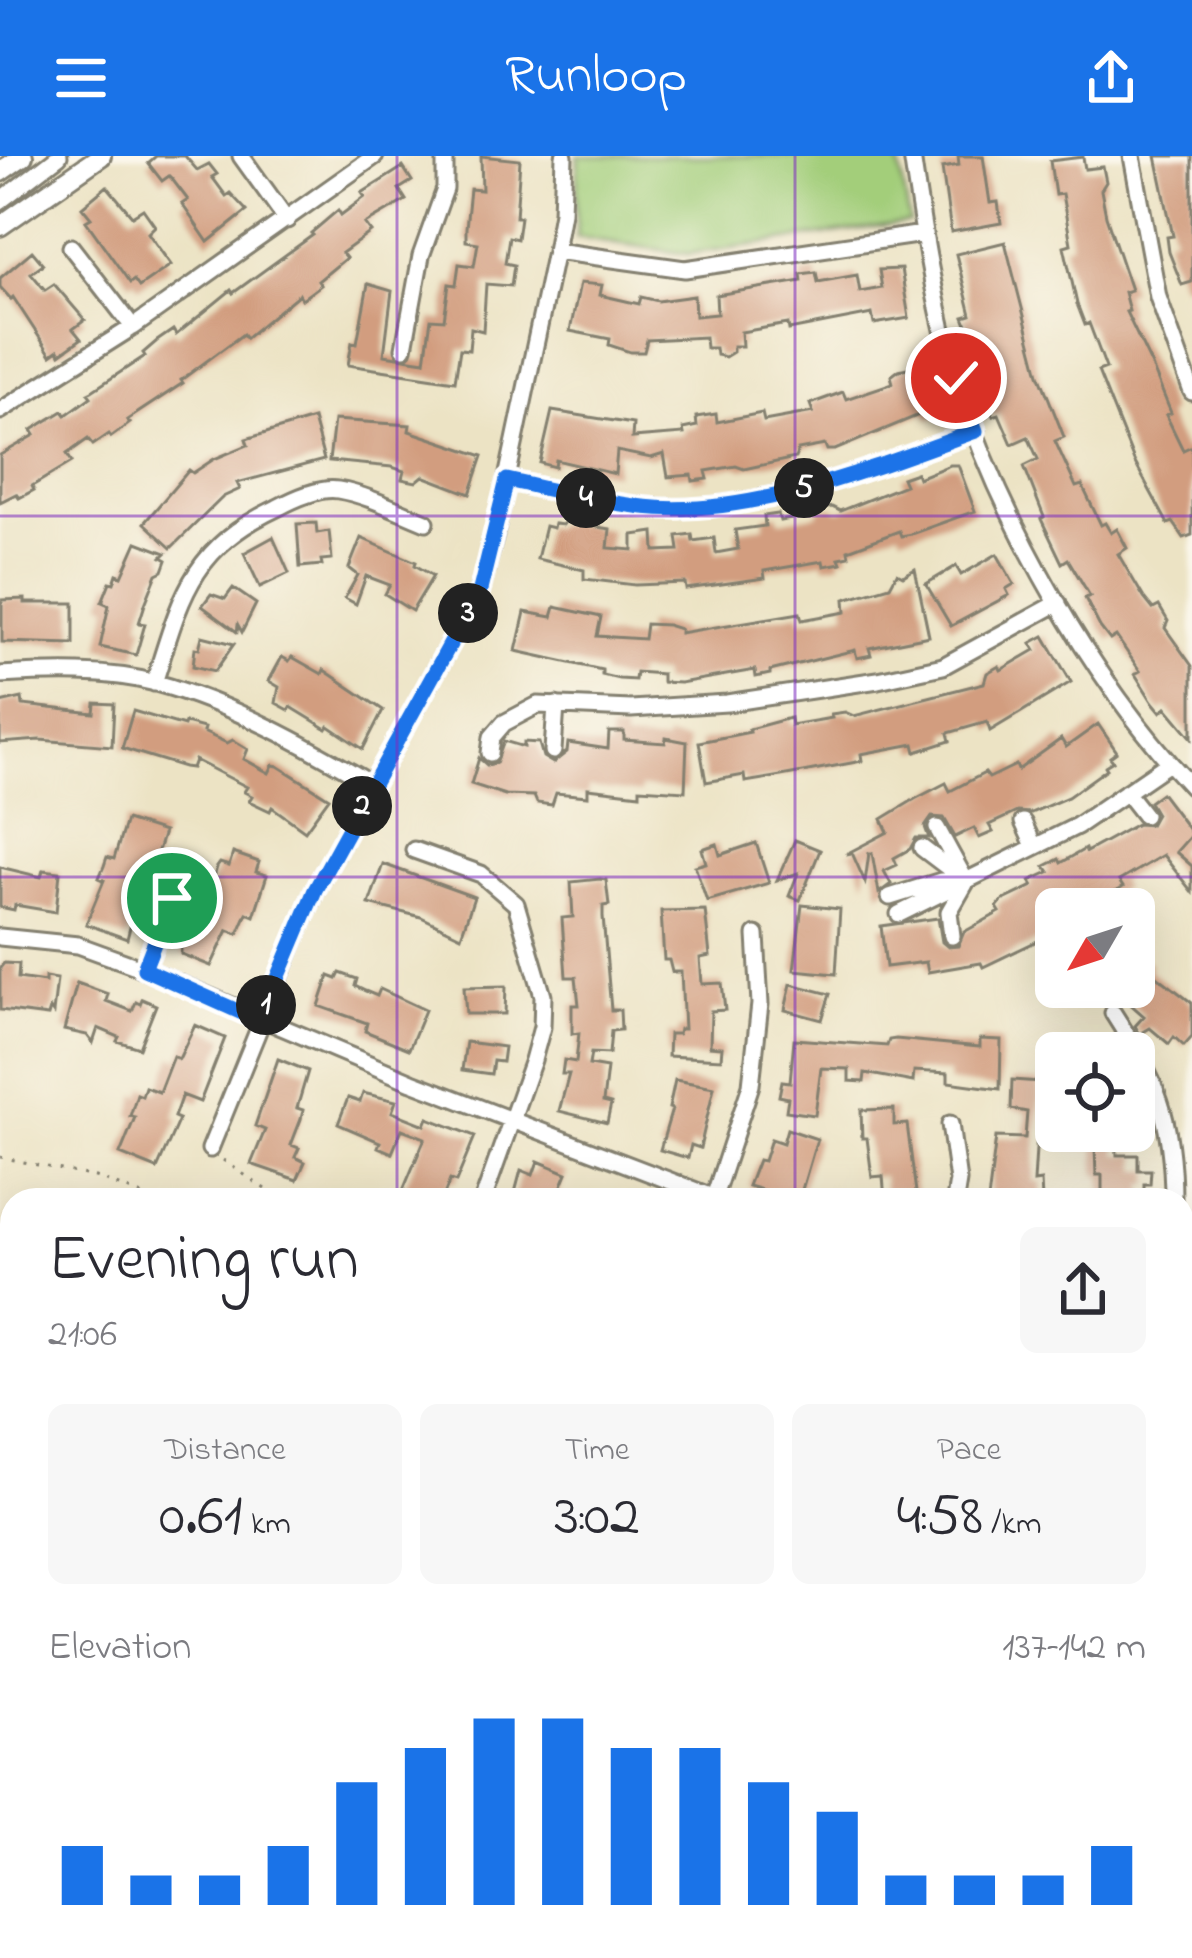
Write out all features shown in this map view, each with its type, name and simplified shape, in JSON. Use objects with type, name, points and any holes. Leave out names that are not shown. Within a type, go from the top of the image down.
[{"type":"main road","points":[[0,172],[22,156]]},
{"type":"main road","points":[[0,226],[101,156]]},
{"type":"street","points":[[0,201],[40,161],[59,156]]},
{"type":"street","points":[[241,156],[287,220]]},
{"type":"street","points":[[0,411],[133,327],[375,156]]},
{"type":"street","points":[[404,348],[421,256],[446,190],[445,156]]},
{"type":"street","points":[[210,1149],[315,890],[480,590],[555,251],[564,156]]},
{"type":"street","points":[[912,156],[923,234],[956,378],[976,431],[1058,604],[1110,685],[1192,787]]},
{"type":"street","points":[[1132,156],[1158,297],[1192,392]]},
{"type":"street","points":[[40,161],[56,184]]},
{"type":"street","points":[[555,251],[685,269],[923,234]]},
{"type":"street","points":[[71,247],[133,327]]},
{"type":"street","points":[[507,480],[646,508],[698,507],[807,488],[976,431]]},
{"type":"street","points":[[154,682],[179,603],[198,567],[254,519],[297,498],[333,489],[426,522]]},
{"type":"street","points":[[490,753],[492,737],[504,723],[538,705],[631,709],[717,704],[878,680],[943,666],[1058,604]]},
{"type":"street","points":[[0,675],[82,674],[154,682],[253,722],[373,785]]},
{"type":"street","points":[[553,751],[556,705]]},
{"type":"street","points":[[899,914],[1077,826],[1169,763]]},
{"type":"street","points":[[1126,792],[1144,815]]},
{"type":"street","points":[[1023,822],[1034,846]]},
{"type":"street","points":[[937,829],[967,881]]},
{"type":"street","points":[[922,848],[967,881]]},
{"type":"street","points":[[414,850],[482,874],[516,904],[543,996],[542,1027],[488,1188]]},
{"type":"street","points":[[144,969],[181,876]]},
{"type":"street","points":[[890,897],[941,881],[967,881]]},
{"type":"street","points":[[952,936],[950,912],[967,881]]},
{"type":"street","points":[[719,1188],[751,1084],[760,1004],[756,935]]},
{"type":"street","points":[[0,937],[78,945],[144,969],[260,1021],[688,1188]]},
{"type":"street","points":[[1113,1013],[1158,1093],[1173,1149],[1172,1188]]},
{"type":"street","points":[[950,1124],[957,1188]]},
{"type":"path","points":[[210,1149],[261,1188]]},
{"type":"path","points":[[0,1157],[95,1177],[124,1188]]},
{"type":"green space","points":[[578,156],[898,156],[910,223],[687,254],[576,237]]},
{"type":"building","points":[[156,156],[185,156],[197,170],[209,164],[226,196],[230,193],[247,211],[208,242],[182,204],[188,200],[169,176],[162,181],[148,163]]},
{"type":"building","points":[[481,156],[520,160],[516,217],[520,217],[517,239],[509,237],[505,263],[514,265],[511,286],[486,284],[483,331],[471,328],[469,350],[460,349],[455,381],[348,365],[368,284],[392,291],[384,355],[425,361],[431,319],[444,320],[449,284],[456,285],[459,264],[474,266],[478,243],[466,241],[466,228],[470,189],[482,190]]},
{"type":"building","points":[[958,156],[983,156],[990,203],[998,202],[1001,223],[951,232],[942,168],[959,165]]},
{"type":"building","points":[[1156,156],[1192,156],[1192,282],[1182,285],[1169,252],[1167,237],[1173,236]]},
{"type":"building","points":[[1083,157],[1085,169],[1103,167],[1106,216],[1131,290],[1124,292],[1126,312],[1183,450],[1192,446],[1192,535],[1184,538],[1173,522],[1168,524],[1134,461],[1098,371],[1106,368],[1077,304],[1064,246],[1071,244],[1062,194],[1055,195],[1050,161]]},
{"type":"building","points":[[403,167],[412,181],[399,189],[406,200],[365,224],[371,232],[342,253],[346,258],[318,281],[321,285],[302,299],[299,294],[246,338],[243,334],[111,437],[93,445],[88,439],[67,454],[72,462],[32,486],[34,490],[0,502],[0,455],[35,435],[32,430],[63,411],[66,415],[91,397],[88,393],[145,356],[157,341],[173,330],[176,335],[231,290],[233,293],[313,235],[338,210],[341,215],[365,197],[362,193]]},
{"type":"building","points":[[107,186],[132,216],[143,209],[155,226],[148,233],[171,265],[139,287],[134,280],[130,283],[86,221],[91,218],[82,207]]},
{"type":"building","points":[[1005,242],[1039,374],[1064,437],[1055,441],[1076,487],[1082,485],[1101,525],[1105,523],[1111,533],[1117,529],[1127,548],[1118,554],[1144,598],[1153,609],[1159,606],[1168,621],[1165,628],[1192,666],[1192,738],[1166,707],[1161,712],[1116,636],[1110,640],[1100,627],[1085,598],[1090,596],[1068,559],[1062,563],[1041,519],[1024,466],[1038,459],[1028,437],[1012,444],[999,414],[993,416],[988,401],[996,399],[964,317],[971,315],[956,254]]},
{"type":"building","points":[[32,251],[43,264],[31,273],[45,290],[54,284],[85,320],[73,329],[81,339],[60,354],[58,350],[51,355],[13,297],[0,287],[0,278]]},
{"type":"building","points":[[901,269],[909,318],[874,324],[872,314],[789,330],[788,324],[741,332],[742,346],[733,346],[725,357],[716,355],[715,348],[706,348],[705,337],[647,340],[644,352],[630,352],[609,345],[610,339],[570,331],[580,283],[602,285],[600,295],[639,304],[641,297],[658,301],[694,296],[695,316],[717,314],[716,295],[802,281],[801,274],[816,272],[818,282],[857,275],[860,292],[882,288],[879,270]]},
{"type":"building","points":[[924,364],[942,414],[928,419],[926,412],[835,450],[825,445],[798,450],[795,458],[706,471],[708,479],[693,481],[692,475],[668,477],[664,454],[651,458],[617,451],[615,474],[556,460],[555,467],[540,463],[552,411],[633,424],[632,438],[684,434],[683,429],[697,426],[696,417],[716,414],[717,422],[762,413],[764,421],[813,412],[810,404],[843,392],[846,399],[893,383],[891,376],[899,370]]},
{"type":"building","points":[[313,419],[324,460],[237,483],[240,489],[223,497],[171,548],[144,523],[189,470],[193,473],[248,445],[246,439]]},
{"type":"building","points":[[334,420],[410,425],[409,431],[483,456],[470,494],[423,476],[416,482],[402,479],[404,471],[392,467],[329,461]]},
{"type":"building","points":[[958,465],[975,511],[848,550],[849,556],[839,558],[841,563],[824,566],[823,561],[764,571],[765,578],[686,589],[685,583],[635,585],[584,579],[584,570],[537,559],[545,526],[553,528],[564,522],[610,529],[608,548],[633,550],[633,535],[654,532],[655,551],[679,550],[677,536],[692,534],[693,541],[714,538],[716,553],[738,549],[735,530],[765,526],[764,516],[778,514],[780,521],[832,507],[840,511],[905,485],[902,478],[916,473],[918,478]]},
{"type":"building","points":[[316,523],[317,533],[329,531],[332,559],[300,567],[297,524]]},
{"type":"building","points":[[273,537],[289,573],[260,587],[244,553]]},
{"type":"building","points":[[361,538],[416,562],[433,576],[412,611],[385,594],[390,585],[366,576],[356,604],[345,598],[358,575],[349,568]]},
{"type":"building","points":[[137,542],[166,553],[162,557],[167,560],[145,604],[136,655],[100,647],[109,605],[102,602],[110,582],[114,583],[117,574],[122,576]]},
{"type":"building","points":[[997,554],[1014,584],[1006,589],[1009,595],[951,626],[926,584],[956,566],[961,575]]},
{"type":"building","points":[[915,569],[929,636],[869,648],[871,655],[857,658],[855,650],[756,677],[755,670],[680,683],[662,682],[662,674],[636,672],[635,680],[619,679],[602,675],[602,670],[516,651],[525,612],[552,617],[555,607],[601,617],[597,636],[644,639],[646,624],[667,625],[680,633],[800,613],[802,620],[846,612],[845,599],[890,586],[897,573],[903,576]]},
{"type":"building","points":[[233,588],[256,604],[242,632],[238,625],[237,632],[202,606],[211,594],[225,599]]},
{"type":"building","points":[[25,599],[25,603],[74,603],[74,644],[2,642],[2,600]]},
{"type":"building","points":[[202,636],[234,644],[215,671],[193,666]]},
{"type":"building","points":[[1044,636],[1071,682],[990,731],[987,722],[948,733],[950,741],[916,752],[914,744],[861,754],[862,761],[781,776],[745,782],[744,775],[706,782],[699,742],[790,718],[791,725],[845,712],[854,716],[984,683],[987,673],[1035,650],[1031,643]]},
{"type":"building","points":[[282,657],[289,661],[292,657],[322,674],[324,670],[383,710],[363,749],[329,726],[276,703],[279,687],[269,681]]},
{"type":"building","points":[[22,698],[23,705],[94,713],[95,703],[114,704],[112,746],[40,740],[0,743],[0,703]]},
{"type":"building","points":[[133,711],[204,728],[203,732],[227,743],[233,740],[248,749],[244,759],[269,773],[273,765],[278,766],[329,798],[305,831],[272,807],[270,811],[249,801],[252,796],[244,792],[247,787],[195,760],[192,768],[184,767],[122,748]]},
{"type":"building","points":[[1098,724],[1117,752],[1107,769],[1068,797],[1031,813],[1017,812],[989,825],[993,832],[979,838],[974,828],[955,837],[944,818],[932,817],[925,827],[929,838],[916,838],[910,849],[894,858],[897,865],[884,871],[891,884],[879,893],[872,853],[865,882],[852,853],[846,854],[888,832],[882,819],[946,783],[950,791],[985,773],[989,778],[1016,765],[1018,770],[1061,739],[1066,747]]},
{"type":"building","points":[[609,732],[624,732],[624,740],[687,742],[685,791],[640,788],[640,794],[588,788],[588,796],[556,793],[552,805],[537,803],[534,796],[505,795],[471,784],[479,758],[487,765],[496,763],[504,741],[524,747],[524,742],[539,743],[543,757],[553,763],[567,752],[568,743],[608,749]]},
{"type":"building","points":[[1161,793],[1192,834],[1176,852],[1192,866],[1192,892],[1163,855],[1119,881],[1121,888],[1035,888],[1035,942],[983,967],[981,963],[928,972],[926,962],[886,967],[881,926],[938,918],[942,942],[958,946],[964,932],[1000,912],[997,907],[1002,901],[1049,872],[1045,866],[1086,852],[1137,824],[1150,825],[1156,814],[1149,802]]},
{"type":"building","points":[[126,820],[164,832],[147,885],[140,888],[127,939],[86,924],[104,880],[99,878],[107,857],[114,859]]},
{"type":"building","points":[[795,840],[820,850],[800,900],[789,896],[798,873],[777,880]]},
{"type":"building","points":[[756,843],[769,883],[707,901],[695,866],[706,863],[702,849],[717,844],[720,855]]},
{"type":"building","points":[[233,853],[259,862],[256,872],[267,875],[254,916],[247,913],[238,934],[228,930],[211,966],[181,954],[181,947],[194,926],[199,927],[217,867],[220,863],[229,866]]},
{"type":"building","points":[[383,864],[474,897],[461,936],[421,917],[369,904]]},
{"type":"building","points":[[0,867],[41,877],[43,870],[60,872],[56,912],[0,907]]},
{"type":"building","points":[[606,880],[609,905],[603,906],[603,917],[611,1010],[620,1010],[621,1030],[611,1031],[609,1054],[591,1053],[589,1065],[607,1068],[603,1102],[611,1104],[607,1123],[559,1111],[569,1074],[562,1074],[564,1060],[576,1062],[579,1033],[572,1034],[572,1005],[579,1005],[576,977],[566,977],[562,918],[573,917],[571,882]]},
{"type":"building","points":[[802,905],[840,909],[836,974],[794,970]]},
{"type":"building","points":[[705,910],[710,956],[700,958],[702,984],[722,983],[725,1010],[711,1011],[710,1046],[722,1047],[721,1059],[668,1056],[669,1034],[684,1029],[681,972],[672,972],[669,960],[664,960],[661,911]]},
{"type":"building","points":[[4,963],[19,964],[18,978],[57,979],[53,1013],[50,1009],[48,1016],[0,1010]]},
{"type":"building","points":[[340,973],[357,979],[355,986],[365,991],[377,996],[380,989],[425,1010],[409,1049],[365,1031],[367,1023],[319,1006],[329,976],[337,979]]},
{"type":"building","points":[[1155,974],[1192,1003],[1192,1037],[1184,1046],[1174,1037],[1169,1044],[1150,1028],[1139,1032],[1135,1026],[1144,1016],[1135,1008],[1155,1008]]},
{"type":"building","points":[[77,983],[108,994],[106,1001],[132,1011],[142,999],[156,1005],[139,1048],[98,1028],[93,1043],[87,1035],[64,1030]]},
{"type":"building","points":[[791,984],[830,994],[822,1020],[785,1010]]},
{"type":"building","points":[[506,986],[505,1014],[466,1014],[464,987]]},
{"type":"building","points":[[195,1025],[225,1038],[200,1102],[182,1095],[174,1117],[179,1119],[157,1169],[120,1154],[135,1117],[130,1116],[137,1094],[142,1096],[145,1087],[159,1092],[173,1056],[179,1059]]},
{"type":"building","points":[[794,1039],[887,1046],[896,1039],[980,1047],[980,1039],[1001,1040],[1000,1089],[948,1082],[948,1073],[914,1071],[913,1082],[865,1073],[864,1082],[849,1081],[849,1069],[821,1068],[815,1115],[786,1111],[788,1098],[779,1096],[782,1081],[790,1082]]},
{"type":"building","points":[[466,1042],[504,1047],[502,1062],[493,1061],[491,1074],[462,1070]]},
{"type":"building","points":[[278,1059],[308,1071],[297,1108],[303,1110],[301,1119],[291,1145],[299,1148],[295,1157],[305,1162],[297,1180],[251,1164],[265,1130],[255,1126]]},
{"type":"building","points":[[675,1080],[714,1087],[700,1148],[691,1145],[688,1158],[660,1150]]},
{"type":"building","points":[[1012,1080],[1035,1082],[1034,1182],[1041,1181],[1041,1188],[990,1188],[996,1137],[1025,1138],[1027,1112],[1011,1109]]},
{"type":"building","points":[[363,1093],[396,1101],[392,1112],[425,1125],[428,1118],[475,1136],[456,1182],[450,1180],[447,1188],[404,1188],[425,1138],[402,1129],[392,1153],[378,1147],[380,1142],[338,1124],[348,1098],[360,1102]]},
{"type":"building","points":[[894,1109],[894,1125],[907,1124],[915,1188],[884,1188],[883,1176],[872,1177],[861,1110]]},
{"type":"building","points":[[787,1129],[817,1139],[803,1188],[748,1186],[771,1139],[783,1143]]},
{"type":"building","points":[[1095,1152],[1138,1155],[1138,1170],[1151,1170],[1150,1184],[1144,1188],[1102,1188],[1102,1175],[1096,1175]]},
{"type":"building","points":[[538,1161],[567,1173],[561,1188],[516,1188],[521,1170],[533,1175]]},
{"type":"route","points":[[172,898],[144,969],[260,1021],[315,890],[480,590],[507,480],[646,508],[698,507],[807,488],[976,431],[956,378]]}]
